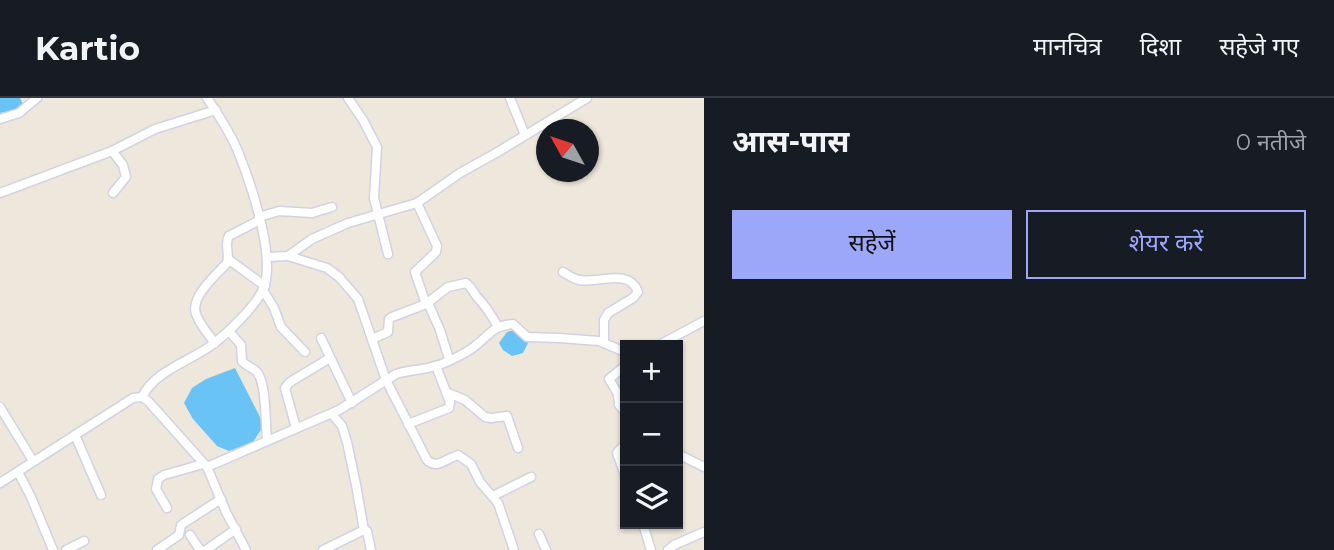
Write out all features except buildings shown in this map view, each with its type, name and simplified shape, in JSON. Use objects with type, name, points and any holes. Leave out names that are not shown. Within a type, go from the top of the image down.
[{"type":"street","points":[[0,119],[19,113],[36,98]]},
{"type":"street","points":[[142,397],[155,379],[199,354],[229,331],[264,288],[267,257],[247,175],[236,146],[207,98]]},
{"type":"street","points":[[348,98],[363,120],[377,150],[374,193],[388,254]]},
{"type":"street","points":[[510,98],[525,135]]},
{"type":"street","points":[[288,256],[319,235],[348,223],[417,203],[460,173],[587,98]]},
{"type":"street","points":[[0,193],[112,151],[155,129],[216,110]]},
{"type":"street","points":[[112,151],[125,169],[126,177],[113,193]]},
{"type":"street","points":[[417,203],[437,246],[436,252],[415,272],[440,330],[449,359]]},
{"type":"street","points":[[215,343],[200,322],[195,307],[198,298],[228,259],[229,236],[279,211],[312,213],[332,207]]},
{"type":"street","points":[[267,257],[288,256],[327,268],[339,277],[358,299],[386,380],[430,464],[437,465],[454,456],[461,456],[471,464],[480,482],[498,503],[514,550]]},
{"type":"street","points":[[228,259],[264,288],[281,327],[305,352]]},
{"type":"street","points":[[563,272],[578,280],[587,281],[613,277],[634,284],[637,288],[636,295],[605,316],[604,338]]},
{"type":"street","points":[[372,340],[388,332],[389,320],[392,317],[427,303],[448,287],[468,284],[485,304],[498,327]]},
{"type":"street","points":[[668,340],[704,321]]},
{"type":"street","points":[[167,508],[156,489],[158,479],[164,475],[205,466],[332,414],[386,380],[406,371],[436,366],[472,348],[498,327],[513,324],[527,337],[604,338],[620,349]]},
{"type":"street","points":[[229,331],[241,345],[242,361],[255,371],[261,380],[267,440]]},
{"type":"street","points":[[321,338],[352,403]]},
{"type":"street","points":[[296,428],[285,388],[290,382],[330,358]]},
{"type":"street","points":[[408,424],[449,408],[450,402],[436,366]]},
{"type":"street","points":[[620,370],[608,379],[618,394],[620,406]]},
{"type":"street","points":[[446,392],[465,400],[485,417],[508,416],[518,447]]},
{"type":"street","points":[[0,483],[133,398],[142,397],[205,466],[246,550]]},
{"type":"street","points":[[0,407],[33,461]]},
{"type":"street","points":[[332,414],[342,426],[364,530],[367,531],[371,550]]},
{"type":"street","points":[[75,435],[101,495]]},
{"type":"street","points":[[683,456],[704,467]]},
{"type":"street","points":[[18,471],[53,550]]},
{"type":"street","points":[[493,496],[531,477]]},
{"type":"street","points":[[157,550],[179,535],[181,525],[221,499]]},
{"type":"street","points":[[206,550],[236,529]]},
{"type":"street","points":[[645,529],[651,550]]},
{"type":"street","points":[[323,550],[364,530]]},
{"type":"street","points":[[668,550],[704,532]]},
{"type":"street","points":[[539,534],[546,550]]},
{"type":"street","points":[[190,536],[200,550]]},
{"type":"street","points":[[66,550],[84,541]]},
{"type":"water","points":[[0,98],[20,98],[23,104],[15,110],[0,113]]},
{"type":"water","points":[[514,330],[528,343],[523,353],[512,356],[503,350],[499,343],[507,332]]},
{"type":"water","points":[[235,368],[264,425],[253,442],[229,451],[217,446],[193,419],[184,403],[192,388],[206,379]]}]
